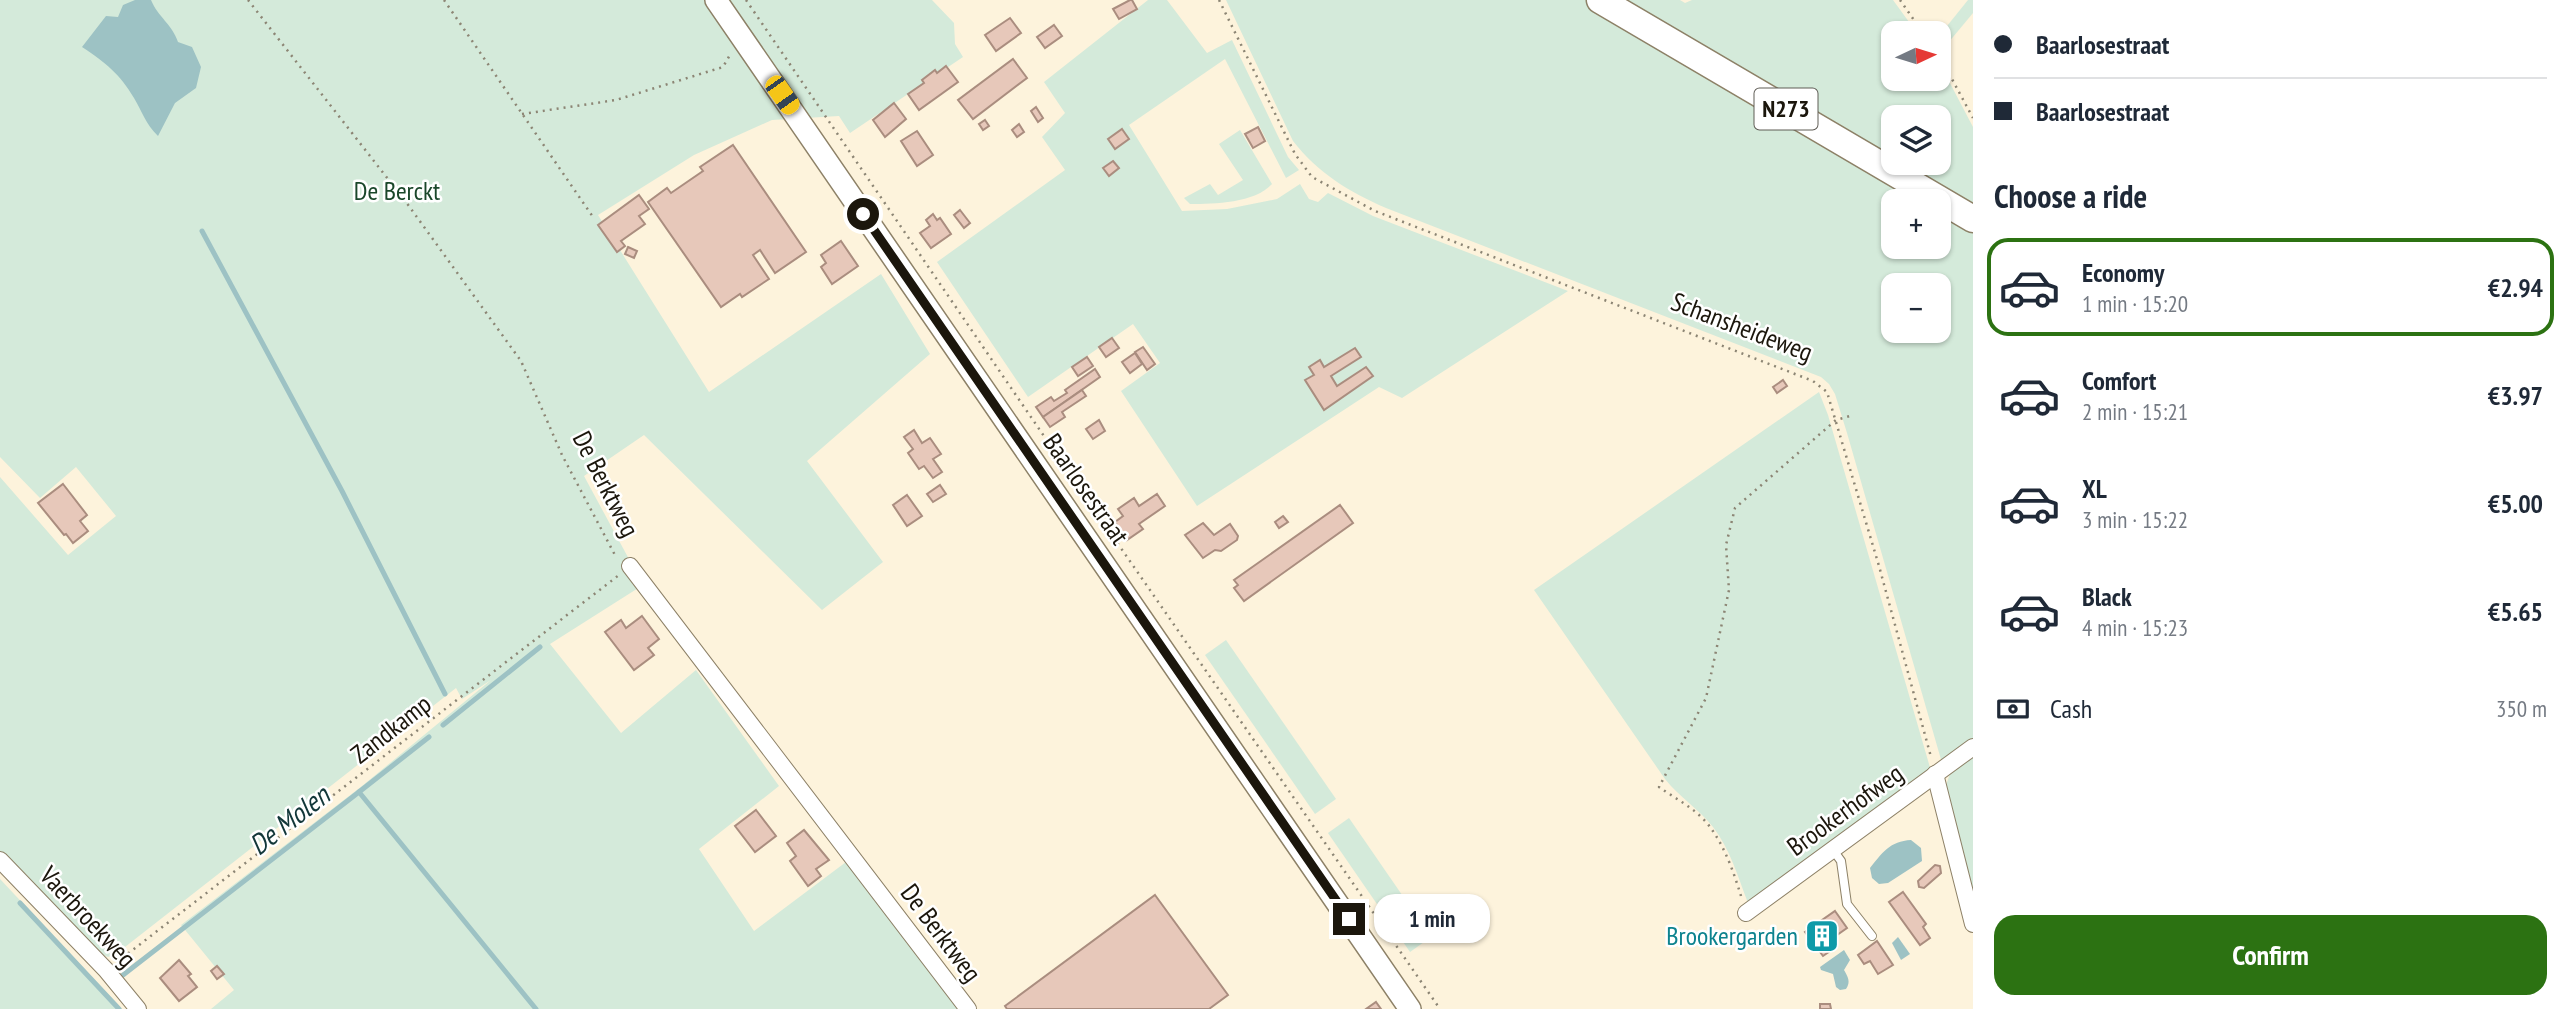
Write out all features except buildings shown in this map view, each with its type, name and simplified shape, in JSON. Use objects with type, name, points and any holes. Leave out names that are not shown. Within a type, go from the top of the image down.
[{"type":"main road","name":"N273","points":[[1600,0],[1973,219]]},
{"type":"street","name":"Baarlosestraat","points":[[716,0],[1410,1009]]},
{"type":"street","name":"De Berktweg","points":[[630,566],[968,1009]]},
{"type":"street","name":"Brookerhofweg","points":[[1746,913],[1973,747]]},
{"type":"street","points":[[1936,774],[1973,924]]},
{"type":"street","name":"Vaerbroekweg","points":[[0,860],[106,970],[138,1009]]},
{"type":"lane","points":[[1833,850],[1841,861],[1847,904],[1872,936]]},
{"type":"path","name":"De Berktweg","points":[[248,0],[406,202],[521,361],[562,455],[617,559],[630,566]]},
{"type":"path","points":[[444,0],[593,217]]},
{"type":"path","points":[[746,0],[1440,1009]]},
{"type":"path","name":"Schansheideweg","points":[[1219,0],[1295,154],[1312,177],[1375,211],[1813,381],[1827,392],[1936,774]]},
{"type":"path","points":[[1900,0],[1915,21]]},
{"type":"path","points":[[522,114],[615,100],[723,67],[740,34]]},
{"type":"path","points":[[1951,77],[1973,118]]},
{"type":"path","points":[[1746,913],[1735,874],[1710,827],[1701,817],[1659,787],[1706,698],[1729,590],[1726,545],[1735,508],[1836,420],[1850,416]]},
{"type":"path","name":"Zandkamp","points":[[106,970],[630,566]]},
{"type":"green space","name":"De Berckt","points":[[0,0],[932,0],[954,23],[955,44],[963,57],[850,133],[839,116],[772,120],[694,155],[598,215],[709,392],[881,274],[930,354],[807,461],[883,562],[822,610],[644,435],[584,476],[643,585],[550,644],[621,733],[696,670],[779,786],[699,849],[754,931],[846,862],[958,1009],[211,1009],[234,990],[181,925],[362,786],[491,680],[462,699],[456,688],[116,954],[108,957],[94,951],[0,854],[0,477],[68,555],[116,516],[76,467],[40,498],[0,457]]},
{"type":"green space","points":[[1148,0],[1167,0],[1207,53],[1232,40],[1288,157],[1299,170],[1286,178],[1225,59],[1129,125],[1182,211],[1227,209],[1277,199],[1300,184],[1309,199],[1318,202],[1328,193],[1373,216],[1568,291],[1402,398],[1379,387],[1197,506],[1121,391],[1160,363],[1133,324],[1028,397],[937,262],[1065,170],[1042,137],[1065,113],[1044,82]]},
{"type":"green space","points":[[1226,0],[1586,0],[1906,189],[1881,189],[1881,259],[1951,259],[1951,216],[1973,228],[1973,740],[1942,763],[1847,433],[1835,394],[1829,384],[1821,377],[1372,202],[1324,172],[1293,141]]},
{"type":"green space","points":[[1623,0],[1680,0],[1685,3],[1692,0],[1893,0],[1908,21],[1881,21],[1881,91],[1951,91],[1951,85],[1973,127],[1973,203],[1925,175],[1951,175],[1951,105],[1881,105],[1881,149]]},
{"type":"green space","points":[[1968,0],[1973,0],[1973,13],[1951,39],[1951,21]]},
{"type":"green space","points":[[1240,130],[1272,184],[1245,199],[1190,204],[1184,198],[1210,184],[1218,195],[1243,180],[1219,144]]},
{"type":"green space","points":[[1819,392],[1828,415],[1931,771],[1748,903],[1719,836],[1665,779],[1534,590]]},
{"type":"green space","points":[[1226,640],[1336,799],[1315,814],[1205,655]]},
{"type":"green space","points":[[1973,755],[1973,895],[1946,785],[1951,771]]},
{"type":"green space","points":[[1349,818],[1431,937],[1410,952],[1328,833]]},
{"type":"green space","points":[[0,879],[122,1009],[0,1009]]},
{"type":"water","points":[[135,0],[151,0],[178,42],[192,47],[201,67],[196,88],[175,103],[158,136],[117,75],[82,47],[106,16],[118,17],[123,5]]},
{"type":"water","points":[[1911,840],[1921,848],[1922,861],[1888,883],[1879,884],[1872,878],[1870,868],[1883,853],[1892,845]]},
{"type":"water","points":[[1898,937],[1910,954],[1901,960],[1892,943]]},
{"type":"water","points":[[1844,950],[1850,960],[1844,970],[1849,982],[1846,989],[1840,990],[1836,987],[1833,974],[1821,970],[1820,967]]},
{"type":"waterway","points":[[202,231],[342,491],[445,694]]},
{"type":"waterway","points":[[443,725],[540,647]]},
{"type":"waterway","points":[[359,792],[429,737]]},
{"type":"waterway","name":"De Molen","points":[[123,975],[359,792],[536,1009]]},
{"type":"waterway","name":"De Molen","points":[[20,903],[119,1009]]},
{"type":"place","name":"Brookergarden","points":[[1822,936]]},
{"type":"route","points":[[863,214],[1349,919]]}]
